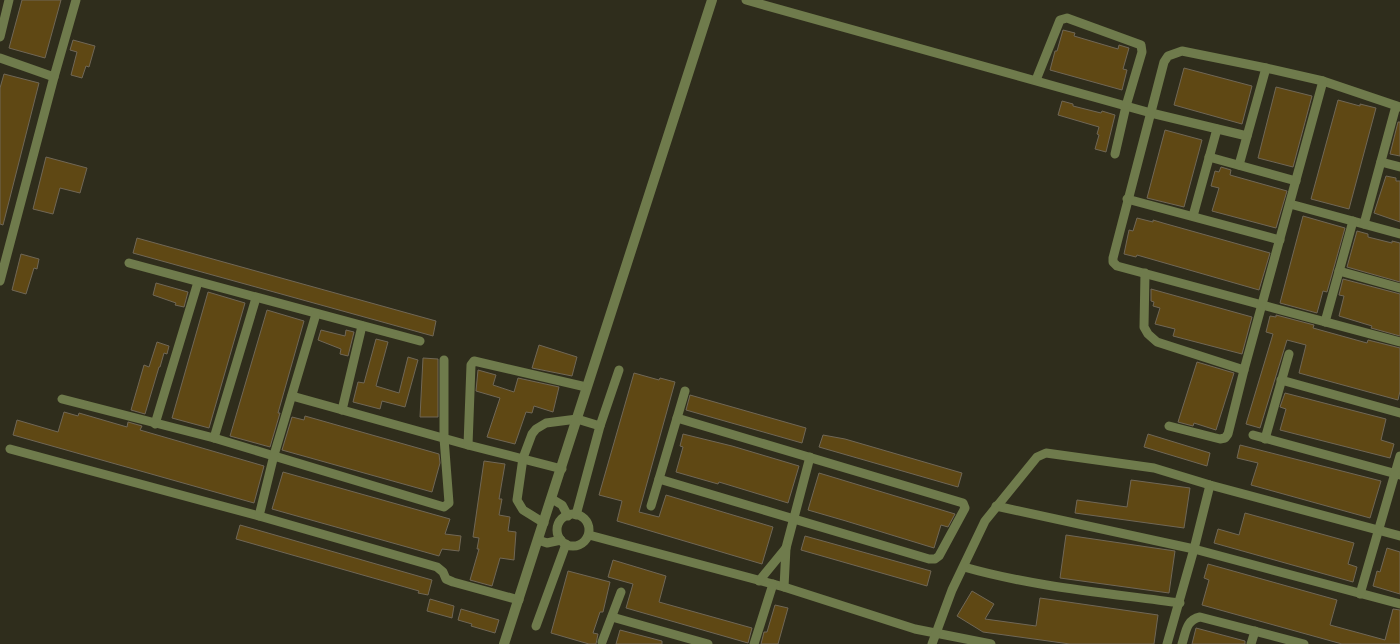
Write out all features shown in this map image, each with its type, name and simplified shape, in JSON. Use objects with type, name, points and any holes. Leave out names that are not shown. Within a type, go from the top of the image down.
[{"type":"street","points":[[0,37],[9,0]]},
{"type":"street","points":[[0,281],[76,0]]},
{"type":"street","points":[[504,644],[712,0]]},
{"type":"street","points":[[746,0],[1148,112],[1247,136]]},
{"type":"street","points":[[1036,80],[1060,20],[1068,18],[1141,45],[1142,52],[1115,154]]},
{"type":"street","points":[[1364,224],[1380,162],[1398,107],[1324,81],[1266,68],[1182,51],[1168,56],[1164,62],[1148,112],[1113,262],[1117,266],[1400,342]]},
{"type":"street","points":[[0,58],[54,77]]},
{"type":"street","points":[[1239,165],[1266,68]]},
{"type":"street","points":[[1169,426],[1220,439],[1227,436],[1324,81]]},
{"type":"street","points":[[1192,216],[1217,129]]},
{"type":"street","points":[[1209,157],[1296,180]]},
{"type":"street","points":[[1380,162],[1400,168]]},
{"type":"street","points":[[1127,198],[1280,240]]},
{"type":"street","points":[[1290,204],[1400,234]]},
{"type":"street","points":[[1325,322],[1353,221]]},
{"type":"street","points":[[129,263],[420,341]]},
{"type":"street","points":[[1339,271],[1400,288]]},
{"type":"street","points":[[1146,273],[1144,327],[1148,334],[1157,342],[1244,370]]},
{"type":"street","points":[[155,424],[198,282]]},
{"type":"street","points":[[214,438],[256,298]]},
{"type":"street","points":[[259,516],[274,455],[316,314]]},
{"type":"street","points":[[342,410],[362,326]]},
{"type":"street","points":[[1265,439],[1288,354]]},
{"type":"street","points":[[62,399],[214,438],[444,507],[449,503],[444,360]]},
{"type":"street","points":[[466,444],[471,365],[474,360],[586,387]]},
{"type":"street","points":[[536,626],[563,542],[558,533],[558,526],[562,520],[572,515],[619,370]]},
{"type":"street","points":[[1281,380],[1400,413]]},
{"type":"street","points":[[650,506],[686,391]]},
{"type":"street","points":[[292,396],[562,469]]},
{"type":"street","points":[[659,479],[929,559],[935,559],[939,556],[965,508],[963,503],[677,418]]},
{"type":"street","points":[[544,523],[523,510],[517,500],[523,458],[532,434],[546,423],[577,419],[600,426]]},
{"type":"street","points":[[1253,435],[1398,474]]},
{"type":"street","points":[[10,448],[436,567],[443,572],[446,579],[453,582],[519,600]]},
{"type":"street","points":[[932,644],[932,633],[984,521],[1037,457],[1046,452],[1154,468],[1400,536]]},
{"type":"street","points":[[1360,594],[1398,474],[1400,456]]},
{"type":"street","points":[[784,587],[786,548],[810,457]]},
{"type":"street","points":[[1167,644],[1180,603],[1210,485]]},
{"type":"street","points":[[538,540],[547,543],[563,542],[571,546],[582,544],[589,535],[587,522],[572,515],[562,505],[552,499]]},
{"type":"street","points":[[996,506],[1194,549],[1400,604]]},
{"type":"street","points":[[589,535],[784,587],[932,633],[991,644]]},
{"type":"street","points":[[759,581],[786,548]]},
{"type":"street","points":[[964,567],[1040,583],[1180,603]]},
{"type":"street","points":[[754,644],[773,584]]},
{"type":"street","points":[[602,642],[622,592]]},
{"type":"street","points":[[612,617],[708,644]]},
{"type":"street","points":[[1182,644],[1188,624],[1200,617],[1304,644]]},
{"type":"street","points":[[1251,644],[1255,631]]},
{"type":"building","points":[[22,0],[61,0],[45,58],[9,48]]},
{"type":"building","points":[[1063,30],[1075,33],[1074,36],[1118,49],[1119,45],[1129,48],[1123,69],[1127,70],[1122,90],[1050,70]]},
{"type":"building","points":[[73,40],[95,46],[89,67],[86,66],[82,78],[71,75],[77,52],[70,50]]},
{"type":"building","points":[[1184,68],[1252,86],[1242,124],[1174,105]]},
{"type":"building","points":[[4,74],[39,83],[3,225],[0,224],[0,88]]},
{"type":"building","points":[[1276,87],[1312,96],[1293,167],[1258,158]]},
{"type":"building","points":[[1338,100],[1376,108],[1349,209],[1311,199]]},
{"type":"building","points":[[1062,101],[1073,104],[1073,106],[1115,115],[1106,152],[1095,149],[1099,127],[1058,115]]},
{"type":"building","points":[[1398,122],[1400,122],[1400,156],[1390,154]]},
{"type":"building","points":[[1165,130],[1202,140],[1184,207],[1147,198]]},
{"type":"building","points":[[46,157],[87,168],[80,193],[60,188],[53,214],[33,209]]},
{"type":"building","points":[[1221,167],[1231,170],[1230,175],[1287,191],[1276,228],[1212,211],[1219,188],[1211,186],[1215,171],[1219,172]]},
{"type":"building","points":[[1386,176],[1400,181],[1400,222],[1374,213]]},
{"type":"building","points":[[1303,216],[1345,228],[1327,292],[1323,291],[1317,313],[1280,303]]},
{"type":"building","points":[[1137,218],[1153,222],[1153,220],[1270,253],[1259,290],[1137,255],[1136,257],[1124,254],[1129,230],[1133,231]]},
{"type":"building","points":[[1357,231],[1368,234],[1368,237],[1400,243],[1400,282],[1347,267]]},
{"type":"building","points":[[137,238],[436,321],[433,336],[133,253]]},
{"type":"building","points":[[21,254],[39,259],[37,269],[34,268],[26,294],[12,290]]},
{"type":"building","points":[[1343,279],[1400,294],[1400,336],[1339,316],[1344,296],[1339,295]]},
{"type":"building","points":[[156,283],[188,292],[184,307],[153,295]]},
{"type":"building","points":[[1151,289],[1252,317],[1242,354],[1173,336],[1175,329],[1155,324],[1160,308],[1153,306]]},
{"type":"building","points":[[208,292],[245,303],[209,428],[172,418]]},
{"type":"building","points":[[267,310],[304,321],[270,447],[230,436]]},
{"type":"building","points":[[1276,315],[1314,325],[1313,328],[1367,343],[1368,340],[1400,348],[1400,391],[1398,400],[1299,373],[1306,345],[1287,340],[1260,428],[1246,424],[1273,334],[1266,332],[1270,316],[1276,317]]},
{"type":"building","points":[[321,330],[345,336],[346,330],[354,332],[348,356],[340,354],[341,349],[318,340]]},
{"type":"building","points":[[376,339],[388,342],[376,386],[399,393],[408,357],[418,360],[405,407],[382,401],[380,409],[353,402],[358,382],[364,383]]},
{"type":"building","points":[[157,342],[169,346],[167,354],[164,353],[159,367],[145,414],[131,410],[144,365],[149,367]]},
{"type":"building","points":[[539,345],[577,357],[572,376],[532,368]]},
{"type":"building","points":[[423,358],[438,359],[438,417],[420,417]]},
{"type":"building","points":[[1197,362],[1234,373],[1216,430],[1194,423],[1193,426],[1178,422]]},
{"type":"building","points":[[478,370],[496,375],[493,385],[514,392],[518,378],[559,387],[553,412],[534,406],[532,413],[526,412],[515,444],[487,437],[500,398],[476,391]]},
{"type":"building","points":[[634,373],[675,382],[639,512],[659,517],[666,495],[773,527],[762,564],[617,521],[622,501],[599,495]]},
{"type":"building","points":[[1285,393],[1386,419],[1381,440],[1394,444],[1390,458],[1280,430],[1286,409],[1280,407]]},
{"type":"building","points":[[690,395],[806,428],[802,443],[686,410]]},
{"type":"building","points":[[64,412],[78,416],[79,413],[127,427],[128,422],[142,426],[140,430],[264,466],[254,503],[13,435],[17,420],[58,432]]},
{"type":"building","points":[[305,416],[439,454],[440,463],[432,492],[282,450],[292,417],[304,420]]},
{"type":"building","points":[[683,434],[799,466],[788,503],[719,482],[718,484],[676,472],[683,447],[680,446]]},
{"type":"building","points":[[1148,434],[1210,453],[1207,466],[1144,447]]},
{"type":"building","points":[[823,435],[845,439],[962,473],[958,487],[819,447]]},
{"type":"building","points":[[1240,445],[1381,481],[1370,518],[1251,485],[1258,463],[1237,458]]},
{"type":"building","points":[[484,461],[505,464],[499,499],[502,499],[499,515],[510,517],[508,531],[516,532],[514,560],[500,558],[492,586],[470,580],[479,549],[477,549],[479,538],[473,537]]},
{"type":"building","points":[[283,472],[450,519],[445,534],[461,536],[459,551],[442,549],[439,556],[272,509]]},
{"type":"building","points":[[819,473],[955,514],[948,527],[941,525],[934,548],[808,510]]},
{"type":"building","points":[[1131,480],[1190,488],[1184,528],[1075,513],[1077,500],[1127,507]]},
{"type":"building","points":[[1245,513],[1354,543],[1348,564],[1357,567],[1353,582],[1214,543],[1218,529],[1239,535]]},
{"type":"building","points":[[240,525],[432,580],[428,595],[236,539]]},
{"type":"building","points":[[1066,535],[1175,551],[1169,593],[1060,578]]},
{"type":"building","points":[[805,536],[931,571],[927,586],[801,550]]},
{"type":"building","points":[[1387,548],[1400,552],[1400,594],[1373,586],[1377,571],[1380,572]]},
{"type":"building","points":[[613,560],[666,576],[659,602],[752,628],[748,643],[626,608],[633,584],[608,577]]},
{"type":"building","points":[[1208,564],[1337,600],[1330,625],[1385,640],[1393,609],[1400,610],[1400,644],[1342,644],[1202,605],[1209,580],[1204,578]]},
{"type":"building","points":[[568,571],[610,582],[603,612],[600,612],[593,633],[598,634],[596,644],[589,644],[551,633]]},
{"type":"building","points":[[972,591],[994,604],[985,619],[1036,626],[1040,598],[1158,615],[1154,644],[1070,644],[983,632],[957,616]]},
{"type":"building","points":[[430,599],[454,606],[452,618],[427,611]]},
{"type":"building","points":[[775,605],[788,608],[778,644],[761,644],[764,632],[767,632]]},
{"type":"building","points":[[461,609],[499,620],[495,633],[458,620]]},
{"type":"building","points":[[1196,628],[1245,641],[1245,644],[1192,644]]},
{"type":"building","points":[[620,630],[662,641],[662,644],[616,644]]}]
